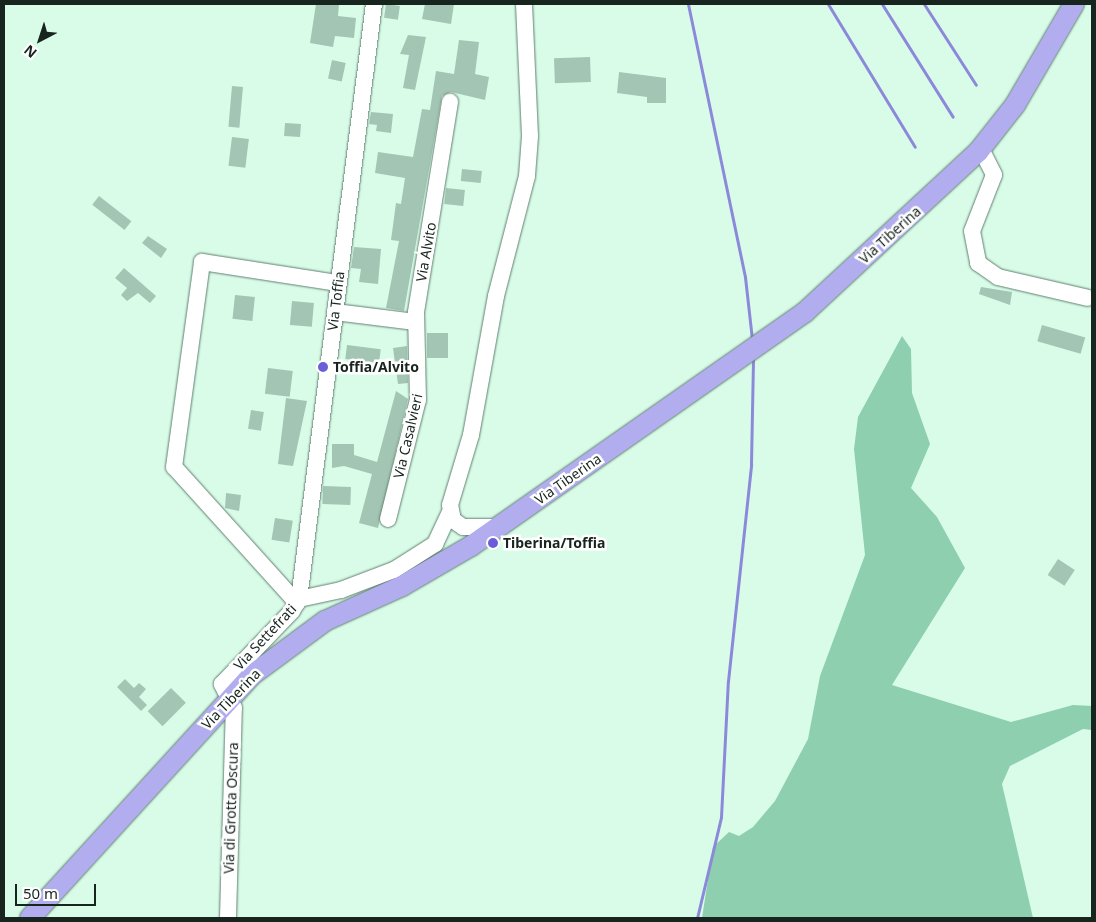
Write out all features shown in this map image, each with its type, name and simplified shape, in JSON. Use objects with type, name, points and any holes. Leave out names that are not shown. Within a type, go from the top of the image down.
[{"type":"main road","name":"Via Tiberina","points":[[30,918],[252,674],[325,621],[402,586],[471,546],[763,346],[909,220],[981,149],[1015,105],[1074,4]]},
{"type":"street","name":"Via Toffia","points":[[298,601],[374,4]]},
{"type":"street","points":[[471,546],[463,527],[450,512],[527,176],[530,136],[524,4]]},
{"type":"street","name":"Via Alvito","points":[[416,322],[450,102]]},
{"type":"street","points":[[981,149],[994,175],[972,231],[978,263],[998,277],[1088,298]]},
{"type":"street","points":[[298,601],[174,467],[202,262],[338,283]]},
{"type":"street","points":[[334,312],[416,322]]},
{"type":"street","name":"Via Casalvieri","points":[[388,519],[418,400],[416,322]]},
{"type":"street","name":"Via Settefrati","points":[[230,698],[223,691],[223,681],[298,601],[341,590],[394,570],[433,546],[450,512]]},
{"type":"street","points":[[463,527],[498,527]]},
{"type":"street","name":"Via di Grotta Oscura","points":[[228,918],[234,708],[230,698]]},
{"type":"green space","points":[[902,336],[911,349],[912,393],[930,444],[911,488],[937,517],[965,568],[892,685],[1011,722],[1073,705],[1092,706],[1092,730],[1083,729],[1010,766],[1002,784],[1033,918],[702,918],[713,847],[729,832],[739,836],[753,827],[775,801],[808,739],[820,676],[865,555],[854,449],[858,417]]},
{"type":"building","points":[[316,4],[339,4],[338,16],[356,18],[354,38],[335,36],[333,47],[310,43]]},
{"type":"building","points":[[386,4],[400,6],[398,20],[384,18]]},
{"type":"building","points":[[425,4],[454,4],[451,24],[422,19]]},
{"type":"building","points":[[408,35],[426,37],[415,90],[403,88],[409,55],[400,54]]},
{"type":"building","points":[[459,40],[479,42],[475,74],[489,77],[485,100],[451,92],[442,96],[404,311],[386,308],[399,241],[391,240],[396,203],[401,204],[405,178],[375,173],[378,152],[413,157],[422,109],[430,110],[436,71],[454,74]]},
{"type":"building","points":[[590,57],[591,82],[555,83],[554,58]]},
{"type":"building","points":[[332,60],[346,63],[342,81],[328,79]]},
{"type":"building","points":[[619,72],[666,78],[666,103],[647,103],[647,97],[617,93]]},
{"type":"building","points":[[232,86],[243,87],[239,128],[228,127]]},
{"type":"building","points":[[371,112],[393,114],[391,133],[376,131],[377,125],[369,124]]},
{"type":"building","points":[[285,123],[301,124],[300,137],[284,136]]},
{"type":"building","points":[[232,137],[249,139],[245,168],[228,166]]},
{"type":"building","points":[[462,169],[482,171],[481,183],[461,181]]},
{"type":"building","points":[[446,188],[465,190],[463,206],[444,204]]},
{"type":"building","points":[[99,196],[131,221],[125,230],[92,205]]},
{"type":"building","points":[[148,236],[167,249],[161,258],[142,243]]},
{"type":"building","points":[[354,247],[381,249],[378,284],[359,282],[361,269],[351,268]]},
{"type":"building","points":[[124,268],[156,296],[150,303],[138,293],[127,301],[121,295],[127,288],[115,278]]},
{"type":"building","points":[[981,287],[1012,292],[1010,305],[979,294]]},
{"type":"building","points":[[235,295],[255,297],[252,321],[232,319]]},
{"type":"building","points":[[292,301],[314,303],[312,327],[290,325]]},
{"type":"building","points":[[1042,325],[1085,337],[1081,354],[1037,341]]},
{"type":"building","points":[[427,333],[448,333],[448,358],[427,358]]},
{"type":"building","points":[[347,345],[381,349],[379,363],[345,359]]},
{"type":"building","points":[[407,346],[408,383],[398,384],[393,348]]},
{"type":"building","points":[[268,368],[293,371],[290,397],[265,394]]},
{"type":"building","points":[[396,391],[408,399],[378,528],[359,523],[372,474],[344,466],[332,468],[332,444],[354,444],[354,455],[377,462]]},
{"type":"building","points":[[286,398],[307,401],[293,466],[278,464]]},
{"type":"building","points":[[251,410],[264,412],[261,431],[248,429]]},
{"type":"building","points":[[323,486],[351,487],[350,505],[322,504]]},
{"type":"building","points":[[226,493],[241,495],[239,511],[225,508]]},
{"type":"building","points":[[275,518],[293,521],[289,543],[272,540]]},
{"type":"building","points":[[1058,559],[1075,570],[1064,586],[1048,575]]},
{"type":"building","points":[[125,679],[134,688],[139,683],[146,689],[139,697],[147,705],[141,711],[117,687]]},
{"type":"building","points":[[171,688],[186,703],[163,726],[148,711]]},
{"type":"waterway","points":[[688,4],[745,277],[752,339]]},
{"type":"waterway","points":[[828,4],[915,147]]},
{"type":"waterway","points":[[882,4],[953,117]]},
{"type":"waterway","points":[[924,4],[976,85]]},
{"type":"waterway","points":[[697,918],[721,817],[728,681],[751,464],[753,358]]},
{"type":"place","name":"Toffia/Alvito","points":[[323,367]]},
{"type":"place","name":"Tiberina/Toffia","points":[[493,543]]}]
